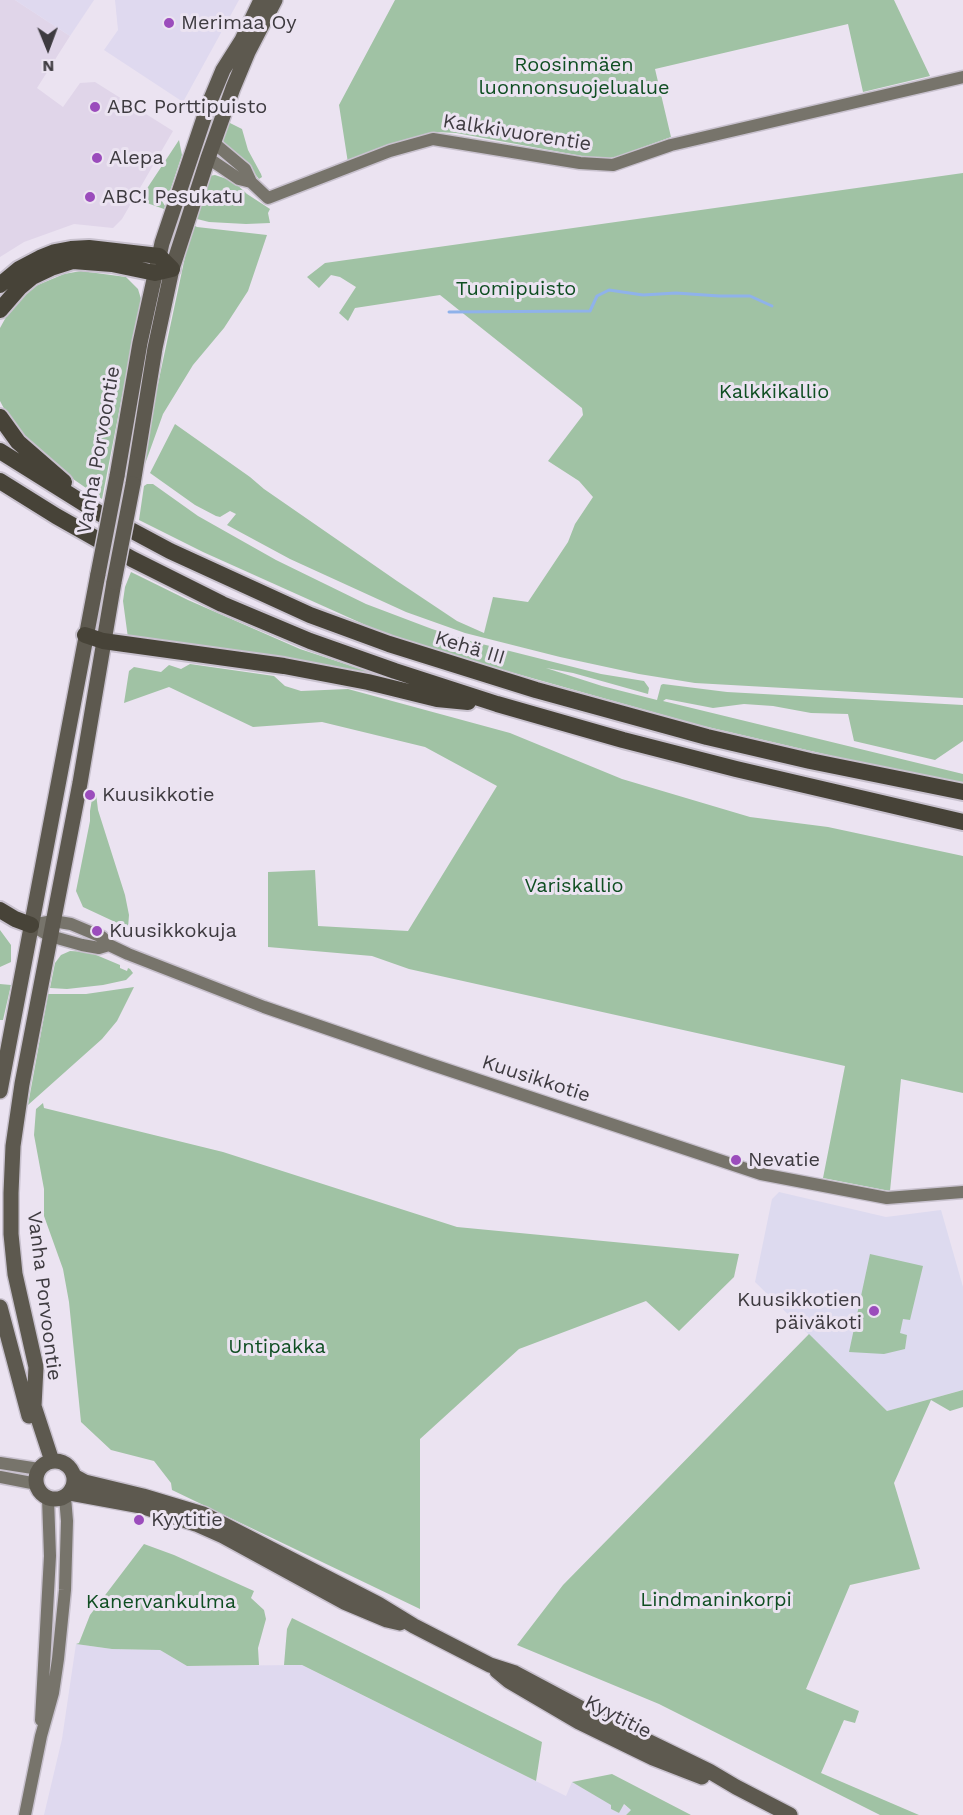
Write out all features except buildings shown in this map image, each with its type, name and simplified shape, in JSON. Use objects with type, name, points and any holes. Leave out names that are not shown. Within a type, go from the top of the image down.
[{"type":"highway","points":[[0,285],[19,269],[40,258],[71,249],[89,248],[159,256],[172,269]]},
{"type":"highway","points":[[0,310],[32,277],[72,261],[112,264],[155,273],[172,269]]},
{"type":"highway","points":[[0,417],[18,442],[66,483],[138,525],[170,551]]},
{"type":"highway","name":"Kehä III","points":[[0,451],[80,502],[170,551],[310,615],[389,644],[461,667],[707,737],[810,761],[963,792]]},
{"type":"highway","points":[[0,481],[132,559],[222,604],[310,641],[497,704],[736,770],[963,822]]},
{"type":"highway","points":[[86,635],[103,641],[284,666],[368,682],[437,699],[497,704]]},
{"type":"highway","points":[[0,910],[15,920],[32,925]]},
{"type":"main road","name":"Vanha Porvoontie","points":[[0,1091],[159,256],[208,106],[261,0]]},
{"type":"main road","name":"Vanha Porvoontie","points":[[43,1470],[34,1406],[36,1367],[15,1274],[11,1234],[13,1146],[22,1084],[84,760],[155,348],[172,269],[208,158],[243,63],[275,0]]},
{"type":"main road","name":"Vanha Porvoontie","points":[[0,1307],[43,1470]]},
{"type":"main road","points":[[65,1464],[74,1476],[74,1486],[68,1495],[59,1499],[48,1498],[42,1494],[43,1470],[65,1464]]},
{"type":"main road","name":"Kyytitie","points":[[74,1476],[85,1482],[203,1514],[378,1604],[414,1626],[490,1665],[515,1673],[592,1714],[709,1771],[790,1815]]},
{"type":"main road","name":"Kyytitie","points":[[68,1495],[141,1506],[196,1524],[223,1536],[344,1602],[387,1620],[414,1626]]},
{"type":"street","name":"Kalkkivuorentie","points":[[214,143],[245,169],[251,182],[268,198],[390,151],[433,139],[579,163],[613,165],[661,148],[963,77]]},
{"type":"street","name":"Kalkkivuorentie","points":[[208,158],[239,179],[251,182]]},
{"type":"street","points":[[32,925],[51,928]]},
{"type":"street","name":"Kuusikkotie","points":[[51,928],[99,948],[109,945],[264,1007],[761,1174],[887,1198],[963,1192]]},
{"type":"street","points":[[0,1463],[43,1470]]},
{"type":"street","points":[[0,1477],[43,1470]]},
{"type":"street","points":[[26,1815],[41,1736],[53,1693],[62,1628],[68,1495]]},
{"type":"street","points":[[41,1736],[41,1692],[50,1556],[48,1498]]},
{"type":"shaded area","points":[[0,0],[15,0],[70,36],[37,88],[63,107],[80,83],[95,82],[173,131],[122,219],[113,228],[74,224],[24,242],[0,257]]},
{"type":"shaded area","points":[[15,0],[94,0],[70,36]]},
{"type":"shaded area","points":[[115,0],[239,0],[183,102],[104,50],[118,30]]},
{"type":"shaded area","name":"Kuusikkotien päiväkoti","points":[[779,1192],[886,1217],[941,1210],[963,1287],[963,1390],[887,1411],[755,1282],[772,1199]]},
{"type":"shaded area","points":[[76,1644],[112,1649],[160,1650],[187,1666],[302,1665],[566,1796],[572,1782],[612,1805],[611,1809],[619,1813],[623,1804],[631,1810],[626,1815],[44,1815],[62,1739]]},
{"type":"green space","name":"Roosinmäen luonnonsuojelualue","points":[[395,0],[894,0],[930,76],[863,92],[848,24],[655,69],[671,137],[616,157],[603,159],[456,133],[437,132],[348,163],[339,105]]},
{"type":"green space","points":[[228,122],[242,129],[248,150],[261,174],[262,177],[259,179],[248,165],[225,147],[222,137]]},
{"type":"green space","points":[[179,140],[182,155],[167,200],[162,201],[164,209],[144,202],[146,190]]},
{"type":"green space","name":"Kalkkikallio","points":[[963,173],[963,698],[695,683],[560,657],[465,633],[406,612],[290,559],[227,525],[236,514],[230,511],[220,517],[216,516],[195,505],[150,473],[175,424],[397,581],[457,621],[484,633],[493,597],[528,602],[568,542],[575,524],[593,497],[579,481],[548,461],[583,415],[582,408],[440,295],[355,308],[348,321],[339,313],[356,287],[340,277],[331,275],[319,288],[307,277],[325,263]]},
{"type":"green space","points":[[215,175],[233,181],[247,194],[270,209],[268,213],[270,223],[209,222],[193,218],[209,176]]},
{"type":"green space","points":[[192,224],[197,227],[267,235],[248,291],[224,328],[193,365],[163,414],[145,464],[142,459]]},
{"type":"green space","points":[[81,271],[126,277],[138,289],[141,299],[102,499],[63,472],[25,440],[0,401],[0,328],[11,308],[20,296],[33,287],[64,274]]},
{"type":"green space","points":[[153,484],[198,516],[276,560],[366,604],[466,640],[601,674],[644,681],[649,688],[648,694],[573,673],[546,668],[602,686],[657,700],[663,684],[727,692],[963,705],[963,741],[935,760],[854,741],[848,714],[811,713],[773,706],[744,704],[713,708],[666,699],[663,701],[963,774],[963,783],[854,761],[699,725],[390,636],[203,552],[139,520],[144,486]]},
{"type":"green space","points":[[131,572],[188,600],[300,649],[385,677],[388,682],[128,638],[123,601]]},
{"type":"green space","name":"Variskallio","points":[[190,664],[274,676],[285,686],[301,691],[348,689],[510,733],[622,779],[750,817],[828,827],[963,856],[963,1093],[901,1079],[890,1191],[823,1178],[845,1066],[409,969],[372,956],[268,947],[268,872],[315,870],[318,926],[408,931],[497,786],[425,747],[322,722],[253,727],[169,687],[124,703],[129,671],[134,667],[161,672],[169,665],[181,669]]},
{"type":"green space","points":[[93,793],[96,793],[98,810],[125,895],[129,915],[128,928],[83,907],[76,891],[90,821]]},
{"type":"green space","points":[[0,930],[11,945],[11,962],[0,967]]},
{"type":"green space","points":[[70,951],[89,952],[120,965],[120,968],[127,971],[128,968],[133,973],[126,980],[103,985],[67,989],[50,988],[55,963],[61,955]]},
{"type":"green space","points":[[0,984],[11,985],[3,1020],[0,1020]]},
{"type":"green space","points":[[134,987],[117,1021],[102,1039],[28,1105],[48,994],[86,994]]},
{"type":"green space","name":"Untipakka","points":[[43,1103],[44,1108],[223,1152],[457,1227],[739,1254],[734,1277],[679,1331],[646,1301],[519,1349],[420,1439],[420,1609],[172,1490],[171,1483],[154,1461],[111,1450],[81,1422],[69,1302],[63,1269],[44,1216],[44,1189],[34,1135],[36,1109]]},
{"type":"green space","points":[[870,1254],[923,1266],[910,1320],[903,1319],[900,1333],[907,1335],[905,1349],[884,1354],[849,1352]]},
{"type":"green space","name":"Lindmaninkorpi","points":[[809,1334],[887,1411],[963,1390],[963,1407],[950,1411],[931,1400],[894,1483],[920,1569],[850,1585],[806,1689],[859,1711],[855,1723],[844,1720],[821,1773],[919,1815],[880,1815],[659,1704],[517,1645],[563,1585]]},
{"type":"green space","name":"Kanervankulma","points":[[144,1544],[254,1591],[251,1598],[264,1610],[266,1619],[258,1648],[259,1665],[187,1666],[160,1650],[112,1649],[76,1644],[79,1643],[90,1615]]},
{"type":"green space","points":[[292,1618],[542,1742],[536,1781],[302,1665],[284,1665],[287,1629]]},
{"type":"green space","points":[[612,1774],[691,1815],[626,1815],[631,1810],[624,1804],[619,1813],[611,1809],[611,1805],[572,1782]]},
{"type":"waterway","points":[[449,312],[590,311],[597,296],[609,290],[643,295],[676,293],[750,296],[772,306]]},
{"type":"place","name":"Merimaa Oy","points":[[169,23]]},
{"type":"place","name":"ABC Porttipuisto","points":[[95,107]]},
{"type":"place","name":"Alepa","points":[[97,158]]},
{"type":"place","name":"ABC! Pesukatu","points":[[90,197]]},
{"type":"place","name":"Kuusikkotie","points":[[90,795]]},
{"type":"place","name":"Kuusikkokuja","points":[[97,931]]},
{"type":"place","name":"Nevatie","points":[[736,1160]]},
{"type":"place","name":"Kuusikkotien päiväkoti","points":[[874,1311]]},
{"type":"place","name":"Kyytitie","points":[[139,1520]]},
{"type":"park label","name":"Tuomipuisto","points":[[516,289]]}]
